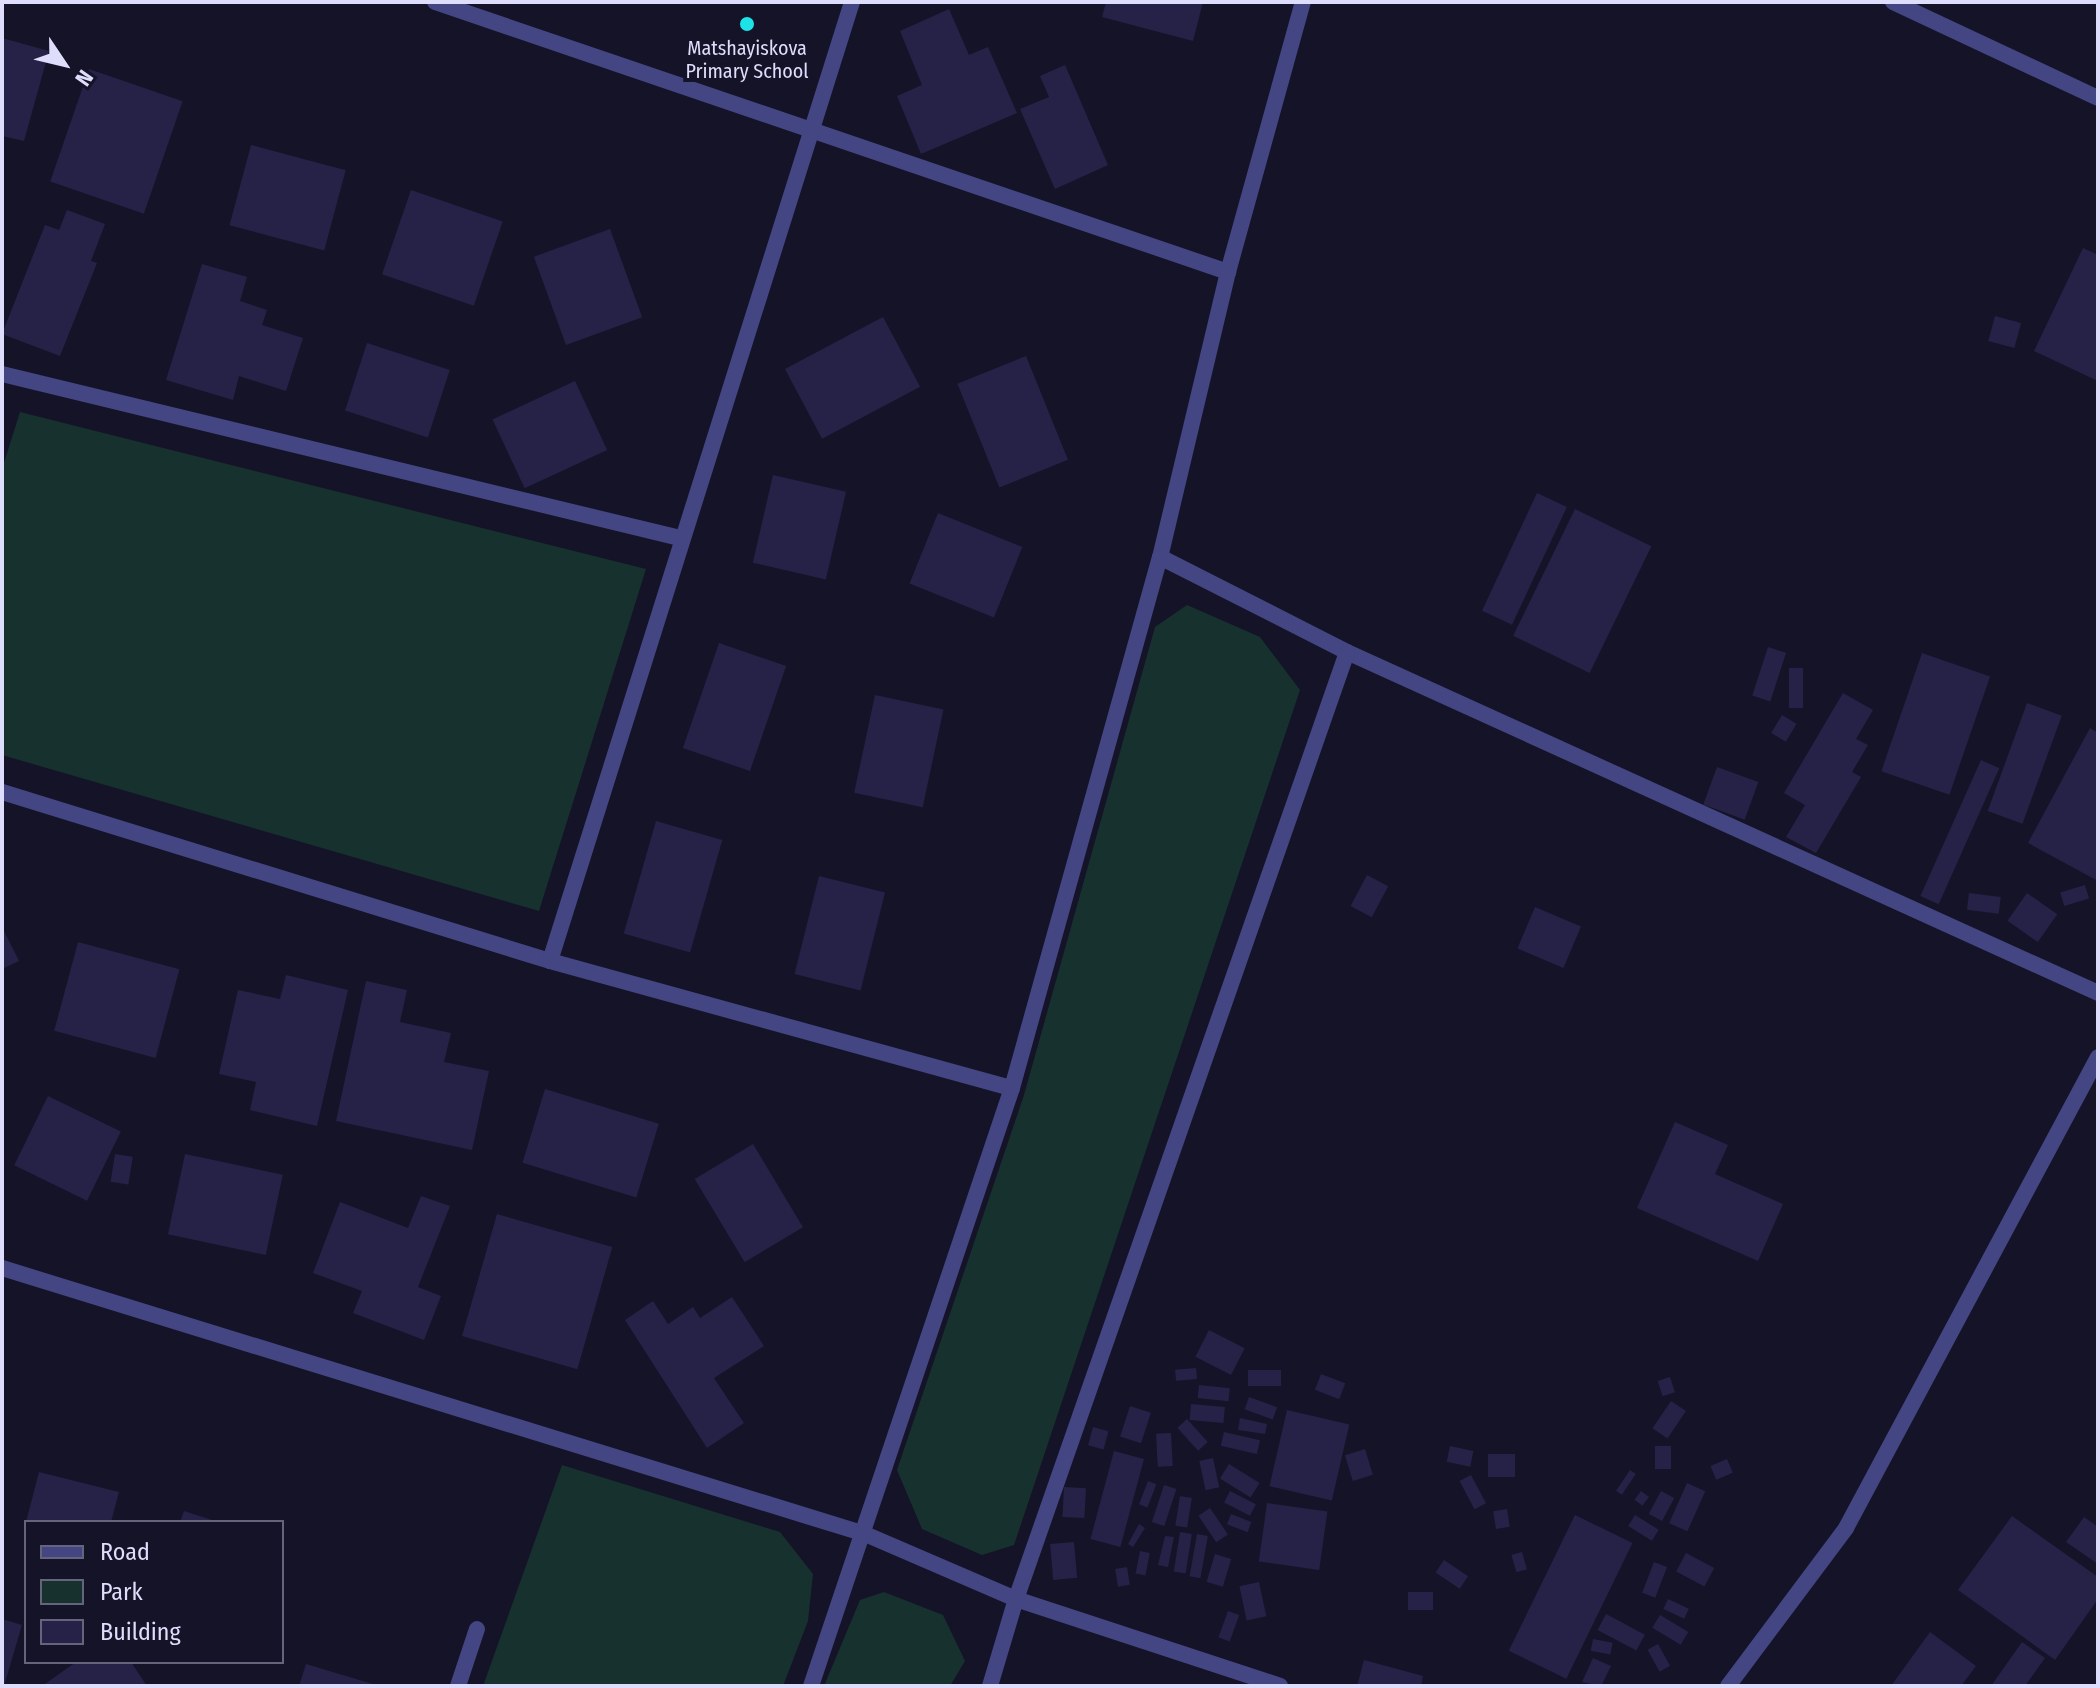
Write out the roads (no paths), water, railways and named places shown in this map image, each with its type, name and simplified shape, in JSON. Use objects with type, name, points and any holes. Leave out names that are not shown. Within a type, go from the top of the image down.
[{"type":"street","points":[[435,2],[810,134],[1228,272]]},
{"type":"street","points":[[550,961],[680,538],[852,2]]},
{"type":"street","points":[[811,1686],[865,1534],[1012,1088],[1160,557],[1228,272],[1303,2]]},
{"type":"street","points":[[1893,2],[2098,98]]},
{"type":"street","points":[[2,376],[680,538]]},
{"type":"street","points":[[1160,557],[1347,652],[2098,993]]},
{"type":"street","points":[[990,1686],[1016,1599],[1347,652]]},
{"type":"street","points":[[2,792],[550,961],[1012,1088]]},
{"type":"street","points":[[1728,1686],[1846,1528],[2098,1057]]},
{"type":"street","points":[[2,1268],[865,1534],[1016,1599],[1280,1686]]},
{"type":"street","points":[[458,1686],[477,1629]]},
{"type":"place","name":"Matshayiskova Primary School","points":[[747,24]]}]
